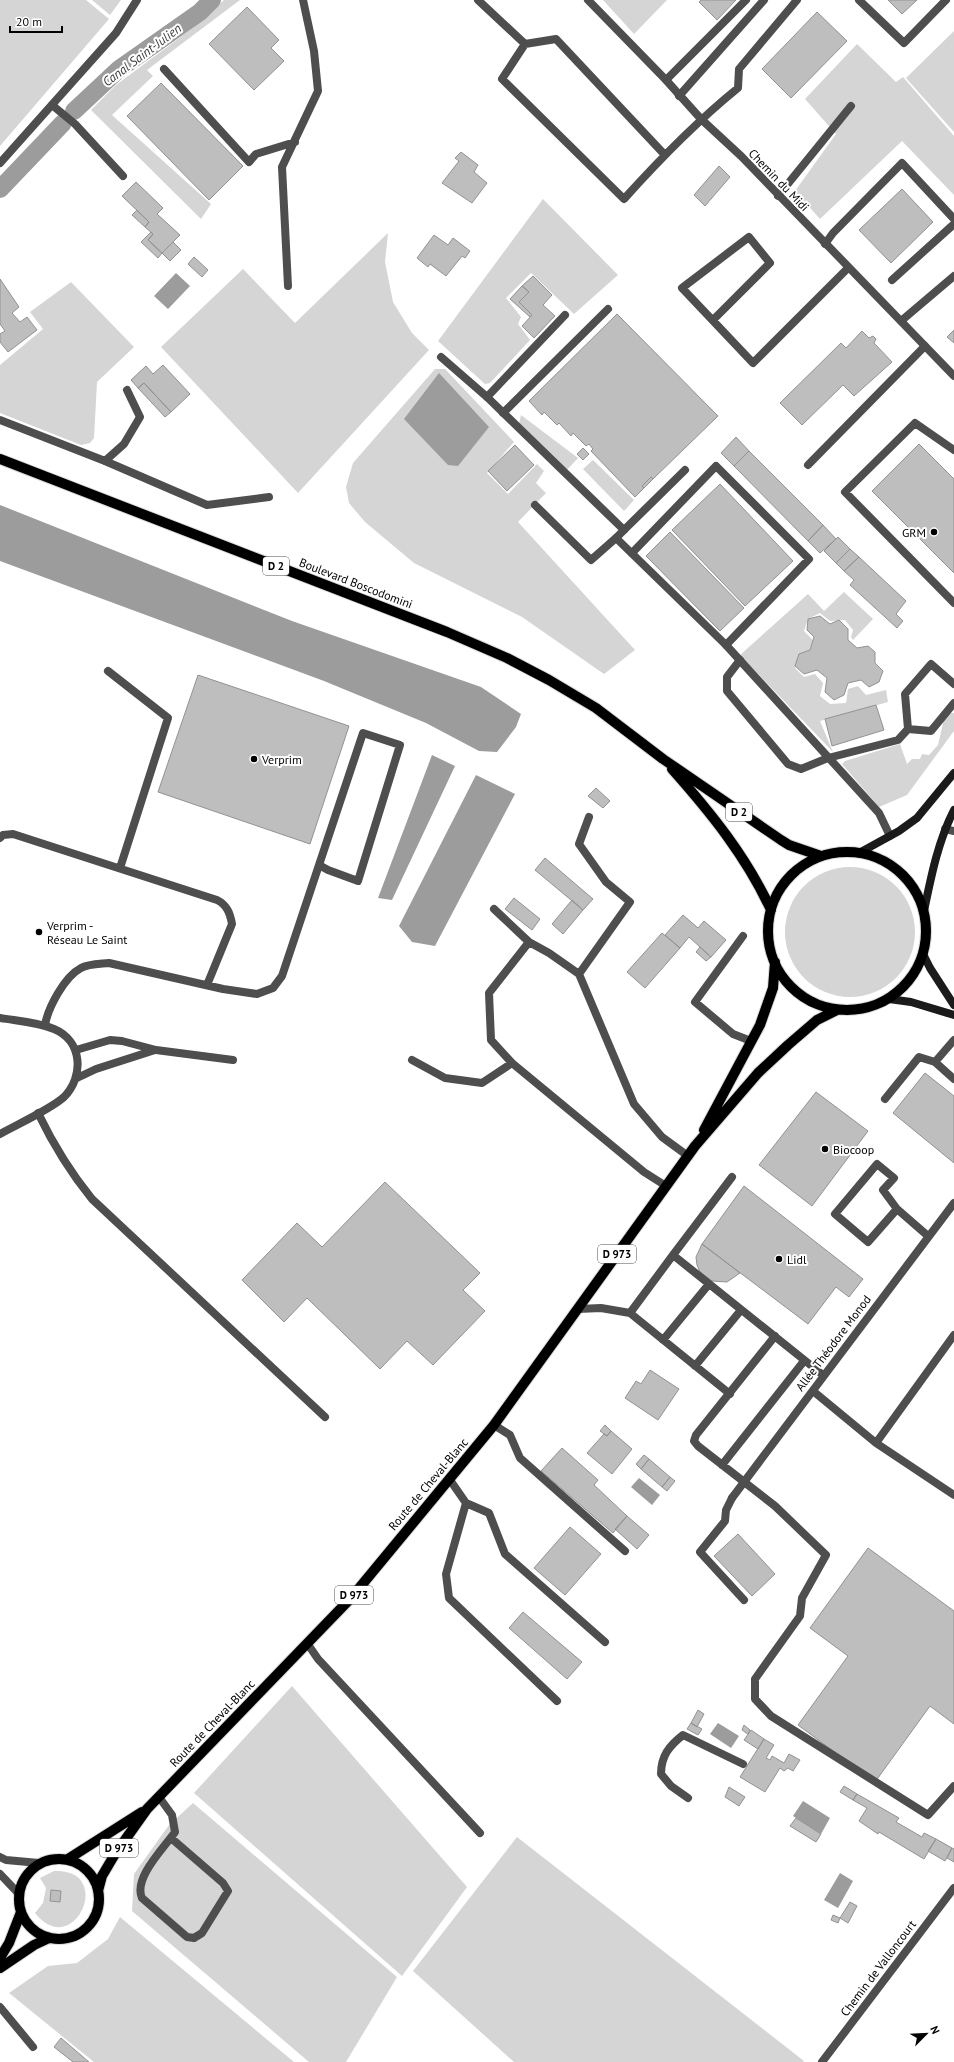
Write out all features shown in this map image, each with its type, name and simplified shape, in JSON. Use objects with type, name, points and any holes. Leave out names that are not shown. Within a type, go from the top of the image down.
[{"type":"main road","name":"Boulevard Boscodomini","points":[[0,459],[447,632],[506,658],[549,680],[596,708],[662,759],[789,845],[821,856]]},
{"type":"main road","name":"Boulevard Boscodomini","points":[[662,759],[703,804],[740,852],[771,910]]},
{"type":"main road","points":[[859,852],[890,836],[917,818],[954,773]]},
{"type":"main road","points":[[924,912],[933,869],[945,829],[954,810]]},
{"type":"main road","points":[[839,852],[859,852],[877,858],[893,866],[907,879],[917,894],[924,912],[926,925],[923,954],[916,971],[904,987],[889,999],[873,1006],[855,1010],[837,1010],[817,1004],[800,994],[785,980],[775,962],[770,945],[769,927],[771,910],[777,896],[795,872],[821,856],[839,852]]},
{"type":"main road","points":[[923,954],[930,968],[954,1005]]},
{"type":"main road","name":"D 973","points":[[695,1146],[760,1025],[773,988],[775,962]]},
{"type":"main road","points":[[889,999],[911,1002],[954,1015]]},
{"type":"main road","name":"D 973","points":[[695,1146],[758,1073],[783,1049],[817,1020],[837,1010]]},
{"type":"main road","name":"Route de Cheval-Blanc","points":[[98,1891],[102,1876],[115,1854],[147,1809],[351,1598],[450,1480],[494,1425],[695,1146]]},
{"type":"main road","name":"Route de Cheval-Blanc","points":[[68,1859],[147,1809]]},
{"type":"main road","points":[[0,1958],[9,1943],[21,1912],[19,1894],[25,1876],[39,1863],[58,1858],[68,1859],[79,1863],[88,1870],[95,1880],[98,1891],[97,1911],[87,1928],[69,1938],[49,1938],[34,1945],[0,1968]]},
{"type":"main road","points":[[21,1912],[32,1928],[49,1938]]},
{"type":"street","points":[[0,163],[116,33],[137,0]]},
{"type":"street","points":[[288,286],[282,167],[318,92],[314,51],[303,0]]},
{"type":"street","points":[[478,0],[525,44]]},
{"type":"street","name":"Chemin du Midi","points":[[588,0],[666,80],[701,119],[741,156],[778,196],[954,376]]},
{"type":"street","points":[[666,80],[746,0]]},
{"type":"street","points":[[679,96],[764,0]]},
{"type":"street","points":[[664,154],[556,39],[525,44],[502,79],[624,199],[664,154],[701,119],[738,88],[739,69],[797,0]]},
{"type":"street","points":[[859,0],[904,43],[946,0]]},
{"type":"street","points":[[164,69],[250,162],[256,154],[295,142]]},
{"type":"street","points":[[52,105],[75,124],[123,176]]},
{"type":"street","points":[[778,196],[851,106]]},
{"type":"street","points":[[825,244],[833,233],[902,163],[954,219]]},
{"type":"street","points":[[892,280],[954,224]]},
{"type":"street","points":[[713,320],[770,263],[749,236],[682,288],[753,363],[848,268]]},
{"type":"street","points":[[901,321],[954,276]]},
{"type":"street","points":[[503,413],[608,309]]},
{"type":"street","points":[[488,397],[566,315]]},
{"type":"street","points":[[808,465],[925,346]]},
{"type":"street","points":[[442,357],[488,397],[624,530]]},
{"type":"street","points":[[105,461],[124,444],[140,417],[127,390]]},
{"type":"street","points":[[0,420],[105,461],[207,505],[269,497]]},
{"type":"street","points":[[954,450],[915,422],[845,492],[954,603]]},
{"type":"street","points":[[632,553],[716,466],[809,559],[726,645]]},
{"type":"street","points":[[535,505],[591,560],[616,538],[685,470]]},
{"type":"street","points":[[616,538],[740,660],[879,813],[890,836]]},
{"type":"street","points":[[740,660],[727,677],[727,691],[788,764],[801,769],[828,758],[898,740],[908,729],[904,694],[931,664],[954,684]]},
{"type":"street","points":[[108,671],[168,718],[120,868]]},
{"type":"street","points":[[908,729],[931,731],[954,703]]},
{"type":"street","points":[[45,1025],[50,1006],[68,978],[81,968],[109,963],[208,985],[257,994],[273,988],[282,976],[319,865],[363,733],[400,745],[358,881],[328,870],[319,865]]},
{"type":"street","points":[[579,974],[630,902],[606,882],[580,844],[588,817]]},
{"type":"street","points":[[945,829],[954,831]]},
{"type":"street","points":[[0,838],[3,835],[13,834],[217,900],[224,904],[230,913],[232,924],[208,985]]},
{"type":"street","points":[[494,909],[529,942],[549,953],[579,974],[634,1104],[662,1136],[688,1156]]},
{"type":"street","points":[[743,936],[695,1002],[733,1034],[751,1041]]},
{"type":"street","points":[[529,942],[489,993],[491,1040],[512,1063],[644,1172],[666,1186]]},
{"type":"street","points":[[0,1018],[45,1025],[56,1030],[76,1050],[78,1066],[77,1078],[71,1089],[62,1099],[0,1134]]},
{"type":"street","points":[[76,1050],[110,1040],[122,1041],[156,1050],[233,1060]]},
{"type":"street","points":[[935,1062],[954,1040]]},
{"type":"street","points":[[77,1078],[96,1069],[156,1050]]},
{"type":"street","points":[[885,1099],[919,1057],[935,1062],[954,1080]]},
{"type":"street","points":[[412,1060],[445,1078],[482,1083],[512,1063]]},
{"type":"street","points":[[38,1113],[46,1132],[71,1173],[92,1199],[325,1417]]},
{"type":"street","points":[[897,1209],[868,1242],[835,1214],[877,1164],[894,1178],[883,1190],[897,1209],[928,1236]]},
{"type":"street","points":[[630,1313],[732,1177]]},
{"type":"street","name":"Allée Théodore Monod","points":[[744,1600],[700,1552],[725,1521],[726,1510],[732,1498],[928,1236],[954,1204]]},
{"type":"street","points":[[673,1254],[823,1376]]},
{"type":"street","points":[[662,1340],[709,1284]]},
{"type":"street","points":[[578,1309],[601,1308],[630,1313],[730,1394]]},
{"type":"street","points":[[695,1366],[741,1310]]},
{"type":"street","points":[[775,1336],[696,1435],[694,1441],[698,1446],[745,1481],[775,1506],[826,1555],[802,1598],[800,1616],[755,1680],[755,1699],[771,1716],[928,1814],[954,1786]]},
{"type":"street","points":[[876,1443],[954,1336]]},
{"type":"street","points":[[722,1465],[804,1361]]},
{"type":"street","points":[[812,1391],[876,1443],[954,1494]]},
{"type":"street","points":[[494,1425],[510,1435],[520,1458],[625,1550]]},
{"type":"street","points":[[450,1480],[466,1503],[488,1513],[505,1554],[605,1642]]},
{"type":"street","points":[[466,1503],[446,1574],[449,1598],[558,1701]]},
{"type":"street","points":[[307,1643],[318,1658],[480,1833]]},
{"type":"street","points":[[688,1798],[671,1786],[661,1774],[661,1762],[670,1745],[683,1735],[743,1764]]},
{"type":"street","points":[[158,1797],[172,1815],[175,1832],[142,1876],[139,1891],[142,1898],[187,1937],[194,1938],[202,1933],[228,1891],[224,1882],[171,1838]]},
{"type":"street","points":[[0,1857],[6,1860],[39,1863]]},
{"type":"street","points":[[0,1874],[19,1894]]},
{"type":"street","name":"Chemin de Valloncourt","points":[[822,2062],[954,1888]]},
{"type":"street","points":[[0,2008],[33,2047]]},
{"type":"shaded area","points":[[0,0],[86,0],[109,19],[0,146]]},
{"type":"shaded area","points":[[92,0],[121,0],[110,15]]},
{"type":"shaded area","points":[[224,0],[240,0],[147,70],[153,76],[112,115],[211,204],[201,219],[91,110],[116,85],[194,27]]},
{"type":"shaded area","points":[[603,0],[667,0],[634,34]]},
{"type":"shaded area","points":[[954,31],[954,132],[906,78]]},
{"type":"shaded area","points":[[857,44],[896,82],[903,77],[954,136],[954,195],[902,141],[820,219],[795,191],[836,134],[805,99]]},
{"type":"shaded area","points":[[543,199],[618,275],[574,314],[531,273],[506,298],[521,317],[518,324],[530,340],[490,383],[485,384],[438,341]]},
{"type":"shaded area","points":[[388,233],[385,262],[393,302],[412,333],[429,350],[298,493],[161,347],[243,269],[295,323]]},
{"type":"shaded area","points":[[176,273],[190,286],[168,309],[154,296]]},
{"type":"shaded area","points":[[71,282],[134,347],[97,382],[94,438],[90,443],[81,445],[0,413],[0,365],[43,329],[30,312]]},
{"type":"shaded area","points":[[435,369],[445,369],[514,442],[487,473],[508,494],[537,464],[544,471],[536,483],[546,493],[518,522],[635,650],[604,674],[522,617],[414,563],[365,522],[349,503],[346,487],[353,463]]},
{"type":"shaded area","points":[[439,373],[489,427],[458,466],[448,465],[404,419]]},
{"type":"shaded area","points":[[521,415],[578,458],[566,471],[519,424]]},
{"type":"shaded area","points":[[593,460],[634,500],[624,511],[583,469]]},
{"type":"shaded area","points":[[0,505],[292,621],[481,687],[521,714],[516,727],[497,752],[479,751],[426,723],[324,681],[0,561]]},
{"type":"shaded area","points":[[844,592],[873,619],[853,640],[851,637],[853,630],[845,620],[830,621],[820,613],[808,619],[804,631],[813,640],[810,650],[799,654],[795,668],[804,677],[815,674],[823,683],[820,696],[830,704],[846,703],[848,689],[858,686],[866,695],[886,690],[888,702],[820,721],[833,752],[740,655],[808,594],[824,611]]},
{"type":"shaded area","points":[[951,713],[954,713],[954,731],[907,795],[879,807],[842,764],[845,761],[900,744],[907,764],[912,759],[920,759],[922,754],[929,755],[938,745],[944,719]]},
{"type":"shaded area","points":[[432,755],[455,766],[392,900],[378,898]]},
{"type":"shaded area","points":[[476,775],[515,794],[435,946],[412,942],[399,926]]},
{"type":"shaded area","points":[[856,867],[869,869],[881,874],[892,881],[901,890],[913,913],[915,932],[913,951],[908,963],[901,974],[892,983],[869,995],[844,997],[831,995],[819,990],[808,983],[799,974],[787,951],[785,926],[787,913],[792,901],[799,890],[808,881],[831,869]]},
{"type":"shaded area","points":[[639,1478],[660,1495],[652,1505],[631,1487]]},
{"type":"shaded area","points":[[292,1686],[467,1887],[402,1976],[194,1793]]},
{"type":"shaded area","points":[[718,1723],[739,1736],[731,1748],[710,1734]]},
{"type":"shaded area","points":[[803,1801],[830,1818],[821,1834],[793,1816]]},
{"type":"shaded area","points":[[193,1803],[397,1977],[346,2062],[309,2062],[132,1911],[134,1874],[169,1825]]},
{"type":"shaded area","points":[[517,1837],[804,2061],[514,2062],[413,1971]]},
{"type":"shaded area","points":[[54,1871],[73,1874],[83,1883],[86,1896],[82,1909],[74,1920],[63,1927],[50,1925],[35,1913],[43,1903],[46,1888],[40,1878]]},
{"type":"shaded area","points":[[840,1873],[853,1881],[838,1908],[824,1900]]},
{"type":"shaded area","points":[[120,1917],[294,2062],[94,2062],[9,1993],[48,1966],[77,1963],[108,1939]]},
{"type":"building","points":[[701,0],[736,0],[717,20],[699,2]]},
{"type":"building","points":[[888,0],[917,0],[902,14]]},
{"type":"building","points":[[247,7],[279,40],[271,48],[284,61],[254,90],[209,44]]},
{"type":"building","points":[[817,12],[847,41],[791,98],[762,69]]},
{"type":"building","points":[[161,83],[243,166],[209,200],[127,116]]},
{"type":"building","points":[[461,152],[478,165],[474,172],[487,183],[472,203],[442,183],[459,161],[455,158]]},
{"type":"building","points":[[719,166],[730,177],[705,206],[694,195]]},
{"type":"building","points":[[136,182],[163,208],[157,214],[180,235],[162,253],[148,240],[153,234],[145,227],[149,222],[122,196]]},
{"type":"building","points":[[902,189],[933,222],[891,263],[859,230]]},
{"type":"building","points":[[137,210],[149,222],[145,227],[132,215]]},
{"type":"building","points":[[151,232],[153,234],[148,240],[162,253],[158,258],[141,242]]},
{"type":"building","points":[[434,235],[448,245],[453,238],[470,251],[465,258],[462,256],[446,276],[430,264],[428,267],[417,258]]},
{"type":"building","points":[[173,242],[181,250],[170,261],[162,253]]},
{"type":"building","points":[[194,257],[208,270],[202,277],[188,264]]},
{"type":"building","points":[[533,276],[552,295],[543,305],[555,316],[534,338],[522,326],[532,315],[519,302],[529,292],[522,286]]},
{"type":"building","points":[[0,279],[19,307],[12,313],[20,322],[27,317],[37,330],[8,352],[0,342],[0,334],[5,331],[0,324]]},
{"type":"building","points":[[522,286],[529,292],[519,302],[532,315],[530,317],[510,299]]},
{"type":"building","points":[[617,314],[718,416],[653,479],[651,477],[642,486],[644,488],[635,497],[591,451],[593,449],[589,444],[586,446],[573,433],[571,436],[559,423],[557,425],[544,412],[542,415],[529,401]]},
{"type":"building","points":[[954,330],[954,343],[947,337]]},
{"type":"building","points":[[862,331],[869,338],[873,336],[876,339],[874,343],[892,362],[854,396],[843,385],[802,425],[780,403],[841,343],[846,348]]},
{"type":"building","points":[[163,365],[190,394],[171,412],[144,383],[138,388],[131,380],[146,366],[153,374]]},
{"type":"building","points":[[144,383],[171,412],[165,417],[138,388]]},
{"type":"building","points":[[736,437],[749,451],[734,466],[721,453]]},
{"type":"building","name":"GRM","points":[[919,444],[954,479],[954,573],[872,491]]},
{"type":"building","points":[[515,445],[534,465],[507,491],[488,471]]},
{"type":"building","points":[[583,448],[589,454],[583,460],[577,454]]},
{"type":"building","points":[[749,451],[823,525],[808,541],[734,466]]},
{"type":"building","points":[[651,477],[653,479],[644,488],[642,486]]},
{"type":"building","points":[[720,484],[793,561],[745,606],[672,530]]},
{"type":"building","points":[[823,525],[836,539],[820,553],[808,541]]},
{"type":"building","points":[[670,532],[744,608],[720,631],[646,556]]},
{"type":"building","points":[[838,537],[850,549],[836,563],[824,551]]},
{"type":"building","points":[[850,549],[859,557],[844,571],[836,563]]},
{"type":"building","points":[[859,557],[906,601],[896,614],[903,621],[897,628],[850,585],[854,580],[844,571]]},
{"type":"building","points":[[820,616],[830,624],[839,620],[848,629],[848,640],[857,648],[868,646],[875,652],[875,663],[883,671],[879,682],[869,687],[861,680],[848,683],[844,695],[834,700],[825,692],[827,678],[817,670],[804,674],[795,666],[799,654],[810,650],[814,637],[807,630],[808,619]]},
{"type":"building","name":"Verprim","points":[[198,675],[349,726],[310,844],[158,792]]},
{"type":"building","points":[[876,705],[884,730],[832,746],[825,719]]},
{"type":"building","points":[[596,788],[610,801],[603,808],[588,796]]},
{"type":"building","points":[[545,858],[593,899],[583,910],[535,870]]},
{"type":"building","points":[[514,898],[540,919],[532,930],[505,909]]},
{"type":"building","points":[[572,900],[583,910],[563,934],[552,924]]},
{"type":"building","points":[[683,915],[698,928],[704,921],[726,940],[711,957],[689,937],[680,948],[665,935]]},
{"type":"building","points":[[662,933],[680,948],[645,988],[627,972]]},
{"type":"building","points":[[700,947],[711,957],[706,961],[696,952]]},
{"type":"building","points":[[925,1073],[954,1096],[954,1163],[893,1113]]},
{"type":"building","points":[[816,1092],[868,1131],[812,1206],[759,1165]]},
{"type":"building","points":[[385,1182],[480,1273],[463,1290],[485,1311],[433,1365],[407,1341],[380,1369],[307,1298],[284,1322],[242,1280],[297,1223],[322,1247]]},
{"type":"building","name":"Lidl","points":[[744,1186],[863,1279],[849,1297],[836,1287],[808,1324],[702,1244]]},
{"type":"building","points":[[702,1244],[740,1273],[727,1282],[712,1281],[700,1272],[696,1257]]},
{"type":"building","points":[[650,1370],[679,1389],[658,1420],[625,1398],[636,1381],[641,1384]]},
{"type":"building","points":[[605,1425],[611,1431],[607,1436],[600,1431]]},
{"type":"building","points":[[611,1431],[632,1449],[612,1474],[587,1453],[604,1434],[607,1436]]},
{"type":"building","points":[[562,1448],[598,1480],[594,1485],[627,1516],[613,1533],[541,1471]]},
{"type":"building","points":[[644,1455],[649,1459],[641,1469],[636,1464]]},
{"type":"building","points":[[649,1459],[670,1477],[662,1487],[641,1469]]},
{"type":"building","points":[[670,1477],[675,1481],[667,1491],[662,1487]]},
{"type":"building","points":[[627,1516],[649,1535],[637,1549],[615,1529]]},
{"type":"building","points":[[570,1527],[601,1554],[565,1595],[534,1568]]},
{"type":"building","points":[[738,1534],[775,1574],[752,1596],[714,1556]]},
{"type":"building","points":[[868,1548],[954,1611],[954,1724],[930,1706],[875,1782],[798,1725],[848,1656],[810,1628]]},
{"type":"building","points":[[523,1612],[582,1662],[567,1679],[509,1628]]},
{"type":"building","points":[[698,1710],[704,1714],[697,1727],[691,1723]]},
{"type":"building","points":[[691,1723],[702,1729],[698,1735],[687,1729]]},
{"type":"building","points":[[744,1725],[750,1730],[748,1734],[742,1730]]},
{"type":"building","points":[[751,1730],[764,1739],[758,1749],[744,1740]]},
{"type":"building","points":[[764,1739],[774,1745],[766,1758],[770,1760],[772,1756],[784,1763],[789,1754],[800,1760],[793,1771],[788,1768],[784,1771],[780,1768],[765,1792],[740,1777]]},
{"type":"building","points":[[844,1786],[857,1794],[853,1800],[840,1792]]},
{"type":"building","points":[[729,1787],[745,1797],[739,1806],[725,1797]]},
{"type":"building","points":[[857,1794],[899,1818],[896,1822],[922,1837],[924,1833],[936,1839],[924,1859],[879,1832],[878,1834],[859,1821],[867,1808],[853,1800]]},
{"type":"building","points":[[796,1818],[821,1834],[816,1842],[790,1826]]},
{"type":"building","points":[[936,1839],[952,1848],[945,1861],[928,1851]]},
{"type":"building","points":[[952,1848],[954,1849],[954,1862],[947,1858]]},
{"type":"building","points":[[51,1890],[61,1891],[60,1902],[50,1901]]},
{"type":"building","points":[[850,1902],[857,1906],[848,1923],[840,1918]]},
{"type":"building","points":[[833,1915],[840,1918],[838,1923],[831,1920]]},
{"type":"building","points":[[61,2038],[89,2062],[73,2062],[54,2047]]},
{"type":"waterway","name":"Canal Saint-Julien","points":[[74,111],[119,69],[200,12],[212,0]]},
{"type":"waterway","name":"Canal Saint-Julien","points":[[0,189],[63,123]]},
{"type":"place","name":"GRM","points":[[934,532]]},
{"type":"place","name":"Verprim","points":[[254,759]]},
{"type":"place","name":"Verprim - Réseau Le Saint","points":[[39,932]]},
{"type":"place","name":"Biocoop","points":[[825,1149]]},
{"type":"place","name":"Lidl","points":[[779,1259]]}]
